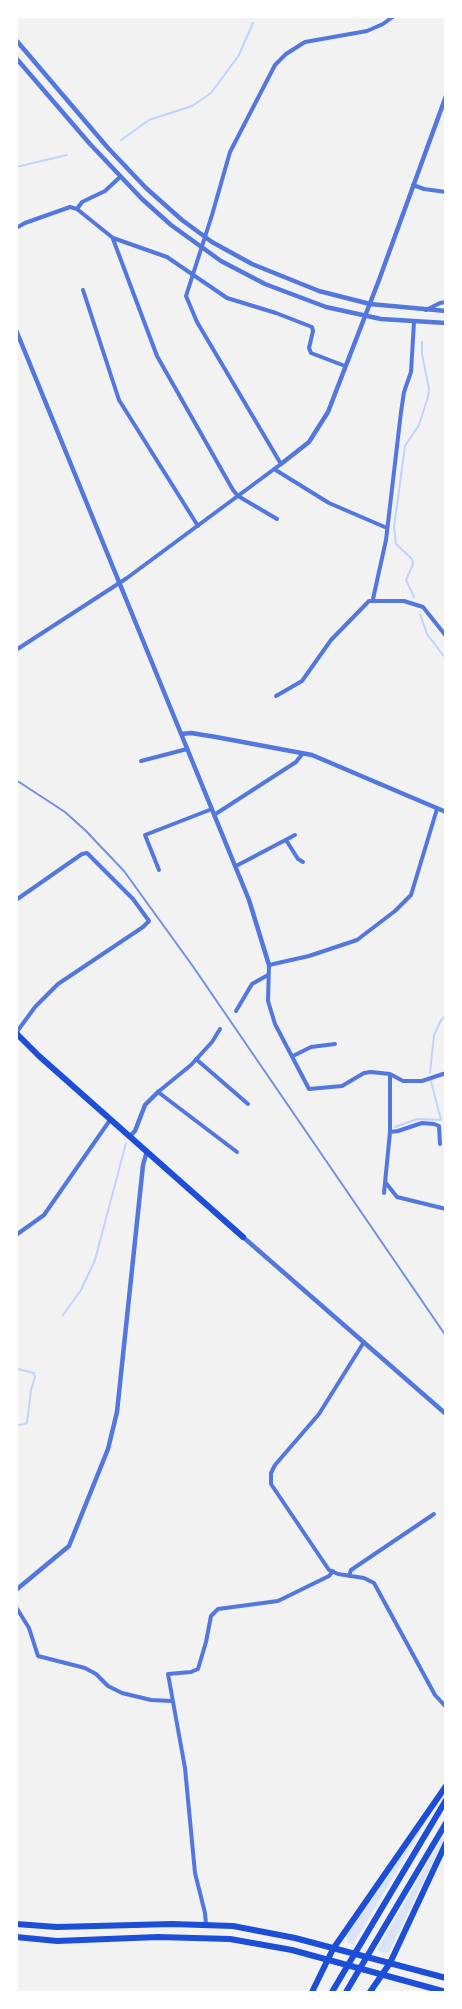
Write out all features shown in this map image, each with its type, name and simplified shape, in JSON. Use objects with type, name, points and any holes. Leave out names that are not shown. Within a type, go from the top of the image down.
[{"type":"main road","points":[[16,1033],[243,1237]]},
{"type":"main road","points":[[312,1992],[333,1948],[446,1786]]},
{"type":"main road","points":[[332,1992],[446,1800]]},
{"type":"main road","points":[[346,1992],[446,1823]]},
{"type":"main road","points":[[370,1992],[390,1964],[446,1843]]},
{"type":"main road","points":[[16,1924],[66,1927],[206,1924],[249,1928],[446,1978]]},
{"type":"main road","points":[[16,1937],[57,1941],[213,1938],[271,1945],[446,1992]]},
{"type":"street","points":[[281,464],[189,306],[186,296],[230,152],[261,90],[281,59],[305,42],[367,31],[394,16]]},
{"type":"street","points":[[16,40],[151,193],[182,220],[226,250],[267,271],[319,291],[370,304],[446,311]]},
{"type":"street","points":[[16,58],[120,177],[171,225],[230,266],[297,298],[365,316],[446,324]]},
{"type":"street","points":[[16,650],[120,583],[304,447],[316,434],[328,412],[370,304],[446,96]]},
{"type":"street","points":[[77,209],[82,202],[105,191],[120,177]]},
{"type":"street","points":[[412,185],[446,192]]},
{"type":"street","points":[[16,228],[70,207],[77,209],[113,238],[167,257],[227,298],[312,327],[309,348],[311,353],[345,366]]},
{"type":"street","points":[[113,238],[157,356],[238,496],[277,519]]},
{"type":"street","points":[[83,290],[119,400],[198,526]]},
{"type":"street","points":[[425,310],[446,302]]},
{"type":"street","points":[[373,600],[384,555],[404,392],[411,372],[414,322]]},
{"type":"street","points":[[16,330],[236,866],[269,965],[270,1010],[305,1084],[309,1089],[342,1086],[364,1073],[371,1072],[390,1074],[403,1081],[422,1081],[446,1072]]},
{"type":"street","points":[[274,469],[329,503],[387,528]]},
{"type":"street","points":[[276,696],[302,681],[333,638],[365,603],[373,600],[404,601],[423,607],[446,636]]},
{"type":"street","points":[[181,734],[191,733],[303,753],[334,763],[446,812]]},
{"type":"street","points":[[141,761],[187,749]]},
{"type":"street","points":[[214,815],[296,762],[303,753]]},
{"type":"street","points":[[159,870],[145,835],[212,809]]},
{"type":"street","points":[[269,965],[309,956],[357,940],[395,911],[411,895],[437,809]]},
{"type":"street","points":[[236,866],[295,835]]},
{"type":"street","points":[[286,840],[298,859],[303,862]]},
{"type":"street","points":[[16,900],[82,855],[87,854],[133,899],[149,921],[132,935],[58,984],[35,1006],[16,1033]]},
{"type":"street","points":[[236,1011],[252,984],[268,975]]},
{"type":"street","points":[[130,1136],[135,1131],[145,1105],[196,1059],[212,1042],[220,1029]]},
{"type":"street","points":[[293,1056],[311,1047],[334,1044]]},
{"type":"street","points":[[196,1059],[248,1104]]},
{"type":"street","points":[[384,1193],[390,1132],[390,1074]]},
{"type":"street","points":[[158,1092],[237,1152]]},
{"type":"street","points":[[16,1235],[44,1215],[110,1119]]},
{"type":"street","points":[[390,1132],[422,1123],[439,1125],[440,1144]]},
{"type":"street","points":[[16,1590],[69,1545],[108,1449],[117,1412],[142,1165],[147,1151]]},
{"type":"street","points":[[385,1182],[398,1197],[446,1209]]},
{"type":"street","points":[[243,1237],[446,1414]]},
{"type":"street","points":[[364,1342],[320,1414],[274,1465],[271,1484],[324,1564],[333,1571],[364,1578],[374,1583],[435,1695],[446,1707]]},
{"type":"street","points":[[349,1576],[351,1570],[434,1514]]},
{"type":"street","points":[[206,1924],[195,1872],[185,1768],[168,1674],[191,1672],[198,1669],[211,1616],[218,1609],[278,1601],[329,1576],[333,1571]]},
{"type":"street","points":[[16,1607],[29,1628],[38,1656],[85,1668],[96,1674],[108,1686],[122,1693],[152,1700],[172,1701]]},
{"type":"shaded area","points":[[433,1810],[353,1945],[347,1942],[347,1937],[345,1937]]},
{"type":"shaded area","points":[[445,1833],[389,1952],[383,1953],[377,1950]]},
{"type":"waterway","points":[[121,140],[149,120],[192,106],[211,93],[239,55],[253,23]]},
{"type":"waterway","points":[[16,167],[67,155]]},
{"type":"waterway","points":[[414,597],[406,580],[413,564],[412,559],[396,544],[394,527],[405,446],[419,425],[428,397],[429,389],[422,342]]},
{"type":"waterway","points":[[420,614],[427,634],[446,659]]},
{"type":"waterway","points":[[430,1073],[434,1035],[441,1020],[446,1016]]},
{"type":"waterway","points":[[395,1127],[417,1119],[441,1120],[431,1081]]},
{"type":"waterway","points":[[63,1315],[81,1290],[95,1260],[126,1143]]},
{"type":"waterway","points":[[16,1426],[27,1423],[35,1377],[34,1373],[18,1369]]},
{"type":"railway","points":[[16,780],[65,812],[124,871],[192,965],[446,1336]]}]
